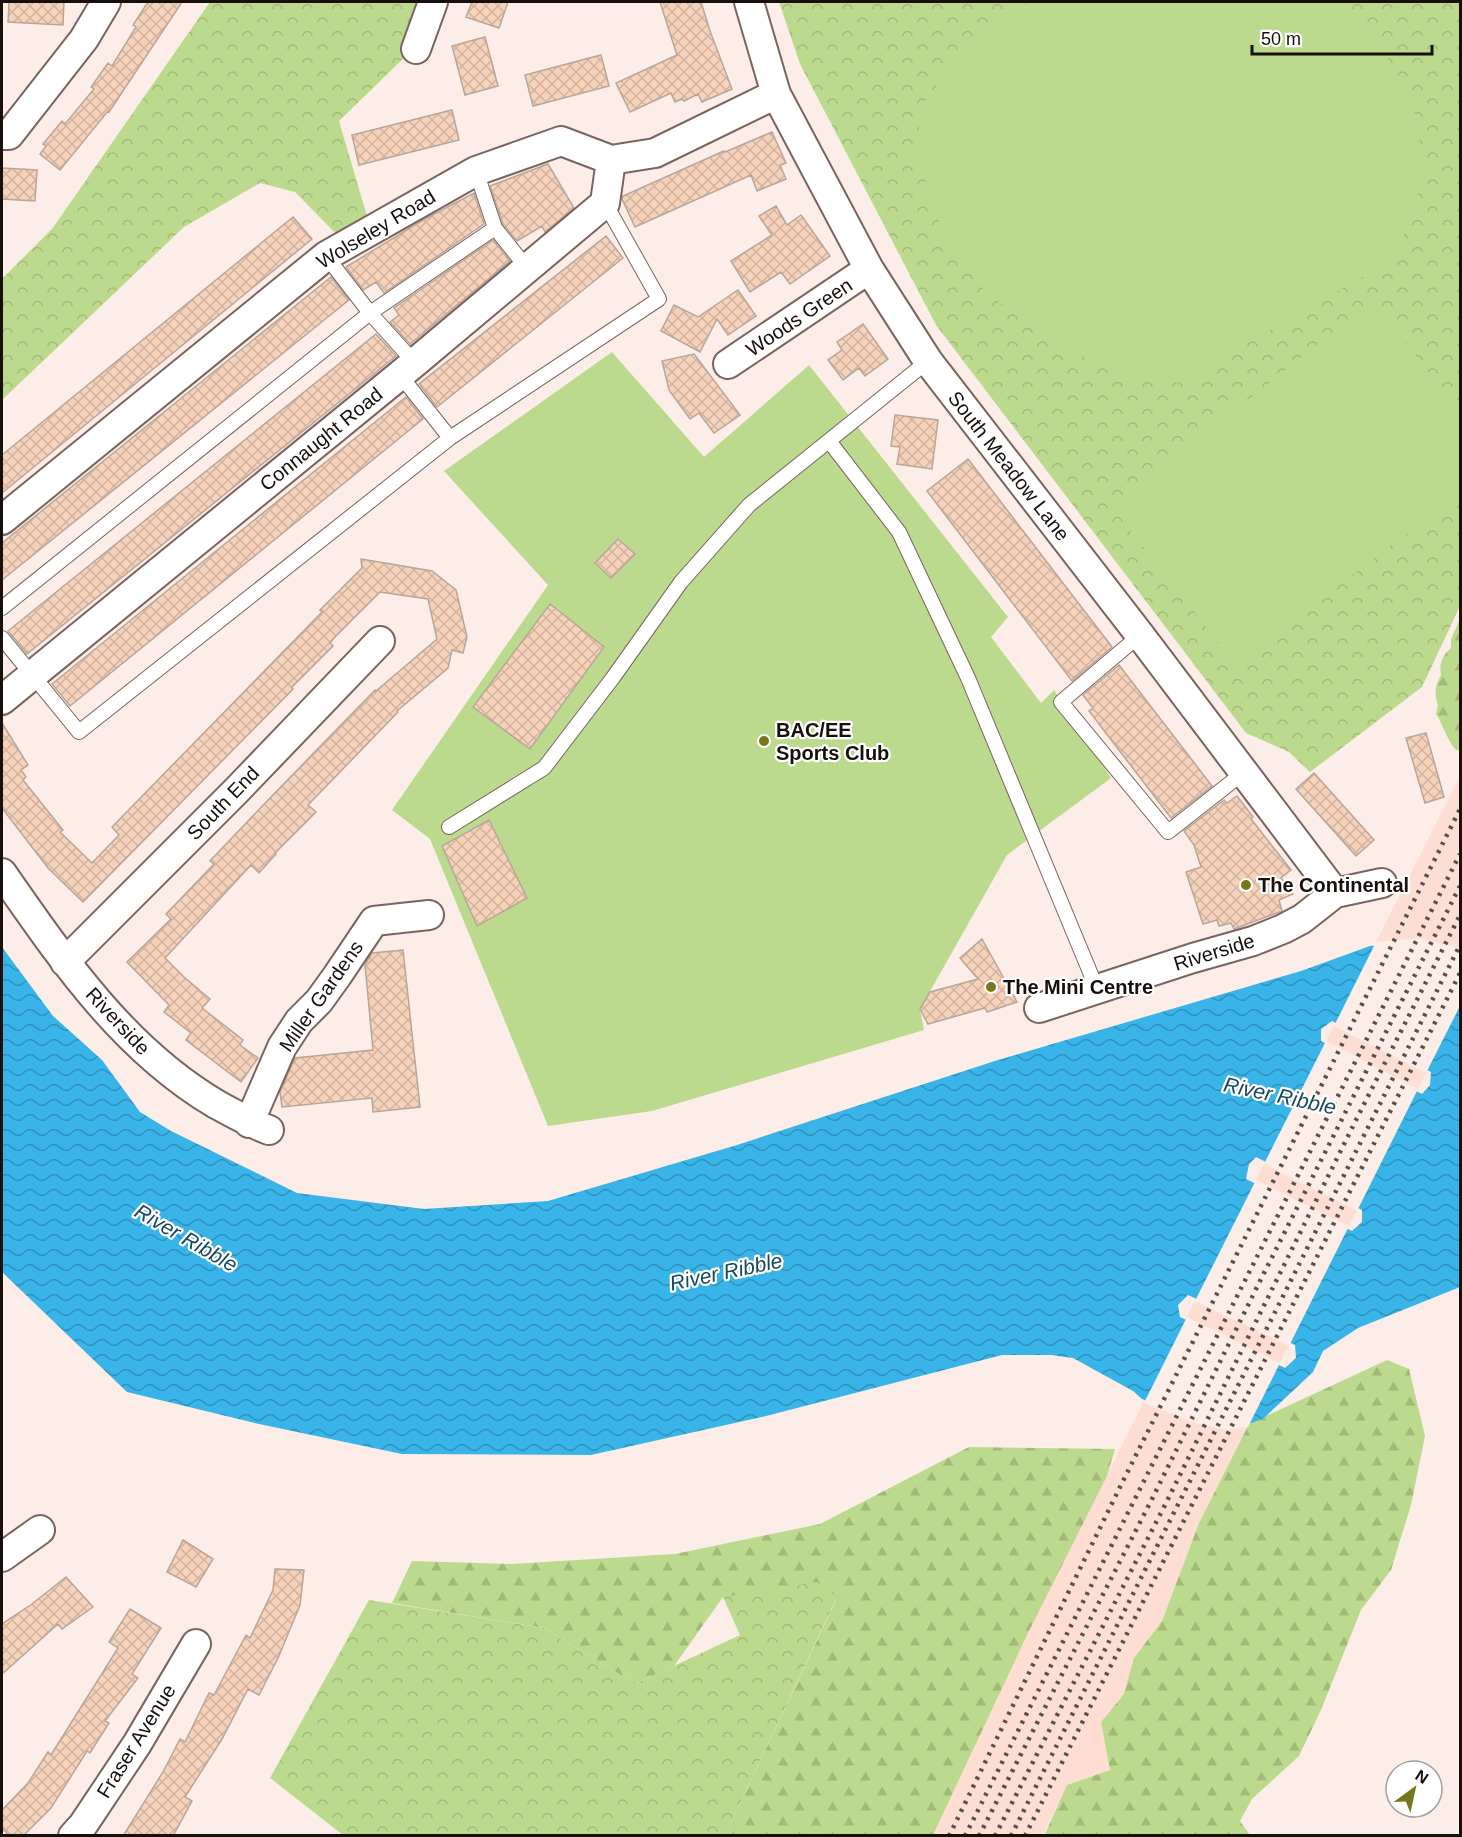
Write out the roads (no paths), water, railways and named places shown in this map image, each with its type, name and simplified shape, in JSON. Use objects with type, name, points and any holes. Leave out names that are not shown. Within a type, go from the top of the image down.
[{"type":"street","points":[[5,135],[84,39],[106,2]]},
{"type":"street","points":[[416,49],[433,2]]},
{"type":"street","name":"South Meadow Lane","points":[[749,2],[776,94],[869,269],[928,361],[1140,635],[1335,893]]},
{"type":"street","name":"Wolseley Road","points":[[2,520],[326,256],[476,171],[561,141],[611,159],[655,153],[776,94]]},
{"type":"street","points":[[605,203],[611,159]]},
{"type":"street","name":"Connaught Road","points":[[2,700],[605,203]]},
{"type":"street","name":"Woods Green","points":[[728,364],[869,269]]},
{"type":"street","name":"South End","points":[[65,962],[236,791],[380,640]]},
{"type":"street","name":"Riverside","points":[[2,873],[65,962],[112,1017],[155,1061],[188,1087],[259,1126]]},
{"type":"street","name":"Riverside","points":[[1039,1008],[1253,941],[1302,919],[1335,893],[1382,883]]},
{"type":"street","name":"Miller Gardens","points":[[259,1126],[282,1047],[299,1021],[319,1001],[374,921],[429,915]]},
{"type":"street","points":[[2,1557],[40,1530]]},
{"type":"street","name":"Fraser Avenue","points":[[73,1836],[83,1825],[136,1744],[196,1644]]},
{"type":"lane","points":[[476,171],[495,228],[527,268]]},
{"type":"lane","points":[[2,638],[79,732],[450,438],[659,299],[605,203]]},
{"type":"lane","points":[[2,608],[370,313],[495,228]]},
{"type":"lane","points":[[326,256],[370,313],[450,438]]},
{"type":"lane","points":[[449,826],[544,768],[689,573],[749,505],[928,361]]},
{"type":"lane","points":[[829,441],[899,531],[968,678],[1097,989]]},
{"type":"lane","points":[[1140,635],[1061,702],[1168,832],[1244,773]]},
{"type":"water","name":"River Ribble","points":[[1419,941],[1460,951],[1460,1287],[1358,1328],[1323,1351],[1313,1372],[1264,1418],[1249,1424],[1179,1414],[1142,1399],[1133,1391],[1073,1358],[1051,1355],[1002,1355],[766,1416],[591,1455],[402,1454],[259,1424],[127,1392],[2,1272],[2,947],[53,1016],[102,1060],[140,1112],[171,1131],[297,1193],[424,1209],[548,1201],[737,1145],[998,1060],[1301,971],[1370,946]],"holes":[[[1332,1021],[1431,1072],[1430,1085],[1422,1094],[1321,1041],[1321,1029]],[[1256,1157],[1362,1210],[1362,1222],[1352,1231],[1246,1179],[1249,1164]],[[1188,1295],[1295,1345],[1296,1358],[1285,1368],[1180,1317],[1178,1305]]]},
{"type":"railway","points":[[949,1836],[1122,1483],[1460,809]]},
{"type":"railway","points":[[965,1836],[1460,854]]},
{"type":"railway","points":[[979,1836],[1152,1499],[1460,886]]},
{"type":"railway","points":[[995,1836],[1165,1505],[1460,915]]},
{"type":"railway","points":[[1011,1836],[1460,945]]},
{"type":"railway","points":[[1025,1836],[1460,973]]},
{"type":"place","name":"BAC/EE Sports Club","points":[[764,741]]},
{"type":"place","name":"The Continental","points":[[1246,885]]},
{"type":"place","name":"The Mini Centre","points":[[991,987]]}]
